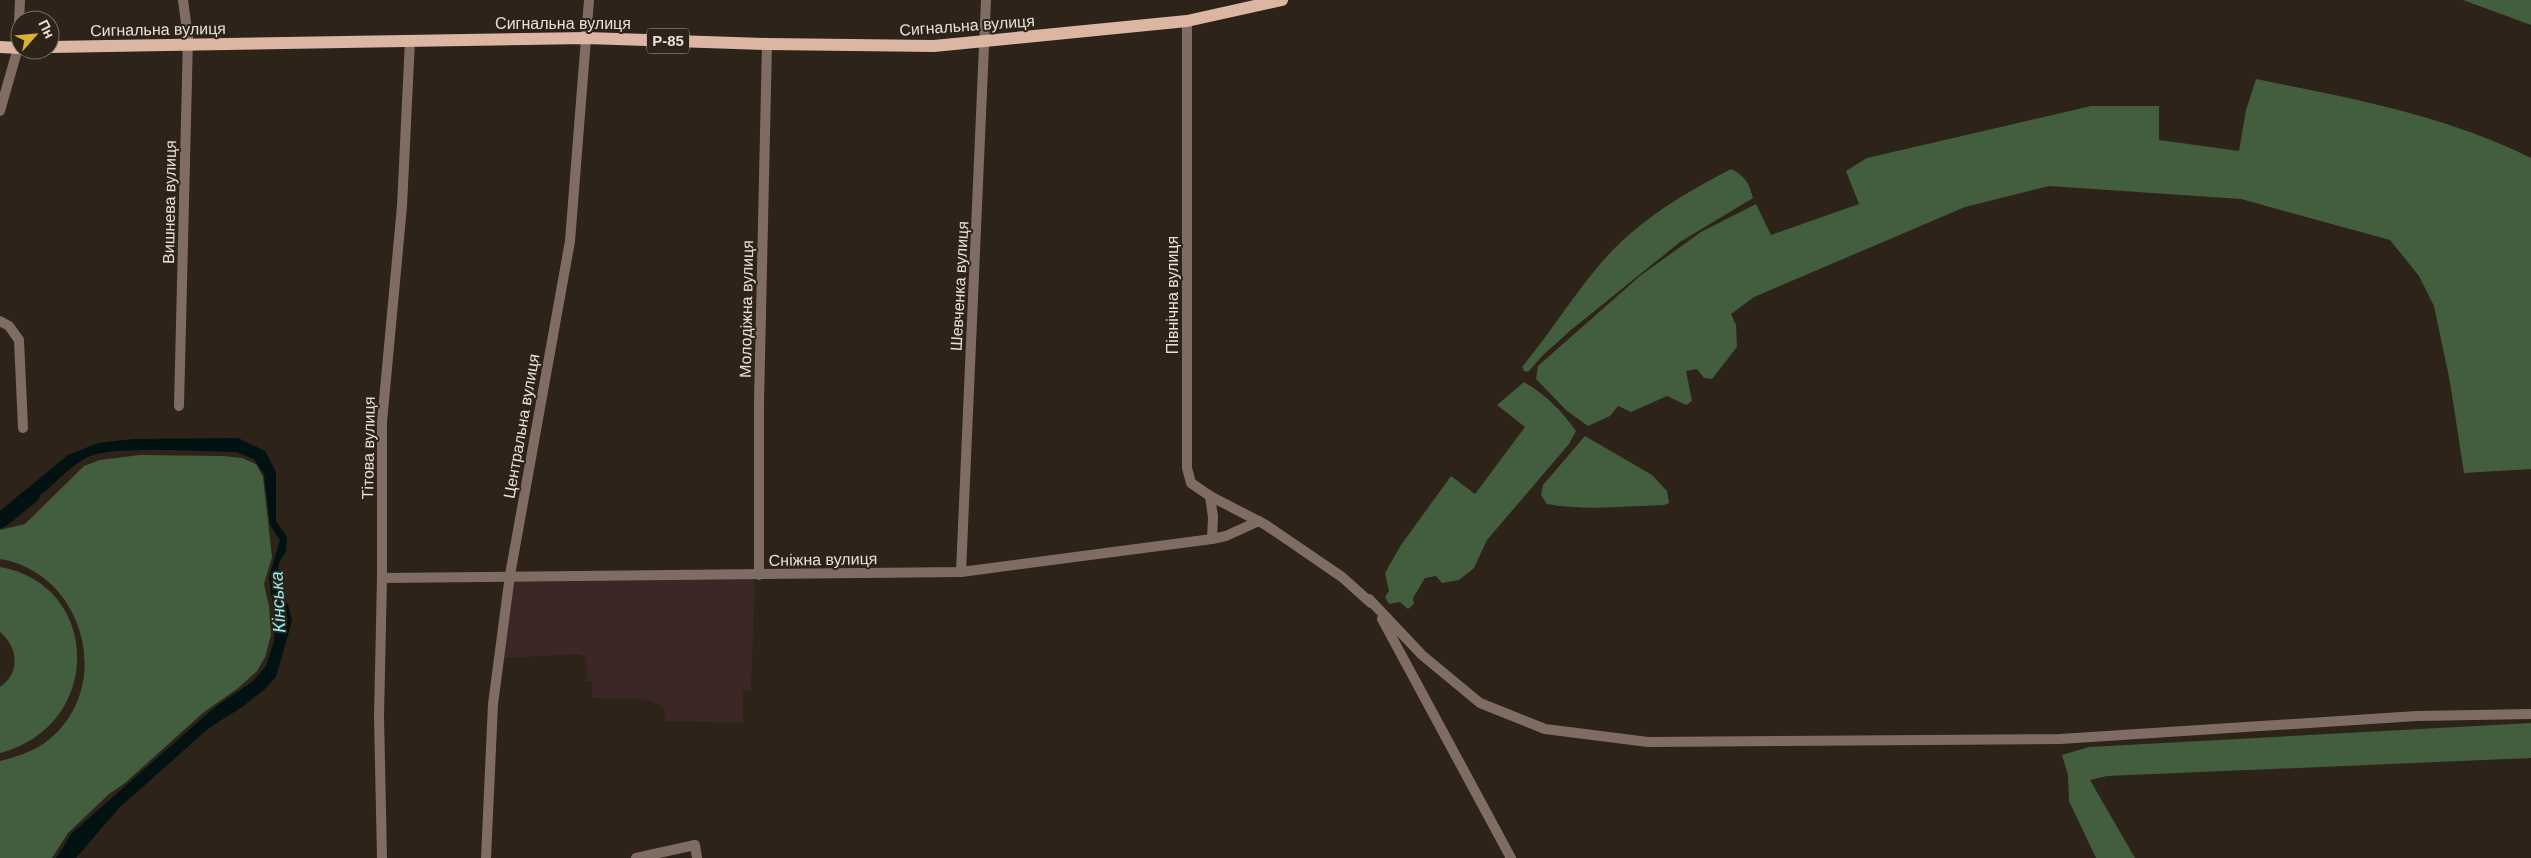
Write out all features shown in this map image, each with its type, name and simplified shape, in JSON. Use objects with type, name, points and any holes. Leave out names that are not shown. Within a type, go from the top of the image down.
[{"type":"main road","name":"Сигнальна вулиця","points":[[60,47],[586,38],[767,44],[934,46],[1187,21],[1282,0]]},
{"type":"street","name":"Вишнева вулиця","points":[[179,406],[188,44],[183,0]]},
{"type":"street","name":"Центральна вулиця","points":[[486,858],[493,704],[510,575],[570,241],[589,0]]},
{"type":"street","name":"Шевченка вулиця","points":[[961,572],[986,0]]},
{"type":"street","name":"Північна вулиця","points":[[1187,21],[1187,468],[1191,483],[1210,496],[1263,523],[1342,577],[1369,599]]},
{"type":"street","name":"Тітова вулиця","points":[[382,858],[379,716],[382,578],[382,422],[402,206],[410,40]]},
{"type":"street","name":"Молодіжна вулиця","points":[[759,575],[760,392],[767,44]]},
{"type":"street","points":[[0,111],[15,60]]},
{"type":"street","points":[[0,321],[9,326],[19,340],[23,428]]},
{"type":"street","points":[[1210,496],[1213,516],[1212,539]]},
{"type":"street","name":"Сніжна вулиця","points":[[382,578],[510,575],[759,575],[961,572],[1212,539],[1263,523]]},
{"type":"street","points":[[1369,599],[1422,655],[1480,703],[1545,729],[1648,742],[2060,739],[2416,716],[2531,714]]},
{"type":"street","points":[[1369,599],[1396,642],[1511,858]]},
{"type":"street","points":[[636,858],[695,845],[698,858]]},
{"type":"shaded area","points":[[511,576],[755,576],[751,691],[743,691],[743,723],[666,721],[663,706],[643,699],[592,698],[592,681],[586,681],[586,657],[579,654],[501,658]]},
{"type":"green space","points":[[2463,0],[2531,0],[2531,25]]},
{"type":"green space","points":[[2256,79],[2362,101],[2431,119],[2465,130],[2531,158],[2531,469],[2464,473],[2450,382],[2434,306],[2419,276],[2390,240],[2241,199],[2049,186],[1965,207],[1754,297],[1731,314],[1736,325],[1737,347],[1712,379],[1704,378],[1697,369],[1686,371],[1692,401],[1686,405],[1667,396],[1631,412],[1618,406],[1610,416],[1588,426],[1567,411],[1536,379],[1538,366],[1640,276],[1701,232],[1756,204],[1771,235],[1859,204],[1846,171],[1867,158],[2091,106],[2159,106],[2159,140],[2239,151],[2246,110]]},
{"type":"green space","points":[[1731,169],[1746,180],[1753,198],[1680,242],[1571,330],[1543,355],[1528,372],[1524,371],[1522,367],[1601,263],[1615,248],[1645,221],[1661,210]]},
{"type":"green space","points":[[1524,382],[1553,404],[1576,431],[1569,444],[1487,540],[1474,568],[1459,580],[1442,583],[1436,576],[1425,578],[1413,598],[1414,604],[1408,609],[1400,602],[1389,604],[1385,597],[1389,591],[1385,573],[1401,545],[1451,476],[1475,494],[1525,427],[1497,405]]},
{"type":"green space","points":[[1585,436],[1652,475],[1667,491],[1669,503],[1664,505],[1590,508],[1547,504],[1541,495],[1543,485]]},
{"type":"green space","points":[[140,455],[223,456],[242,458],[256,464],[263,477],[272,557],[264,584],[269,606],[271,635],[265,657],[257,671],[237,689],[204,712],[125,783],[109,794],[68,833],[52,858],[0,858],[0,761],[24,754],[41,746],[68,719],[80,693],[85,664],[81,636],[70,609],[53,586],[29,569],[0,559],[0,530],[25,524],[84,466],[100,460]]},
{"type":"green space","points":[[0,567],[33,579],[57,599],[72,626],[77,656],[73,687],[58,715],[34,738],[0,753],[0,687],[11,675],[15,660],[11,645],[0,632]]},
{"type":"green space","points":[[2531,723],[2531,758],[2107,776],[2090,780],[2135,858],[2096,858],[2069,801],[2068,775],[2062,755],[2089,747]]},
{"type":"water","points":[[238,438],[265,451],[276,472],[276,521],[287,537],[286,551],[279,563],[277,582],[280,598],[288,604],[292,621],[276,677],[265,689],[242,707],[209,728],[119,808],[76,858],[56,858],[72,833],[215,707],[252,682],[266,666],[274,641],[275,619],[269,578],[280,540],[270,525],[264,474],[254,459],[236,452],[137,450],[100,453],[78,463],[34,500],[13,508],[17,497],[68,455],[98,443],[133,439]]},
{"type":"waterway","name":"Кінська","points":[[0,520],[32,495]]}]
